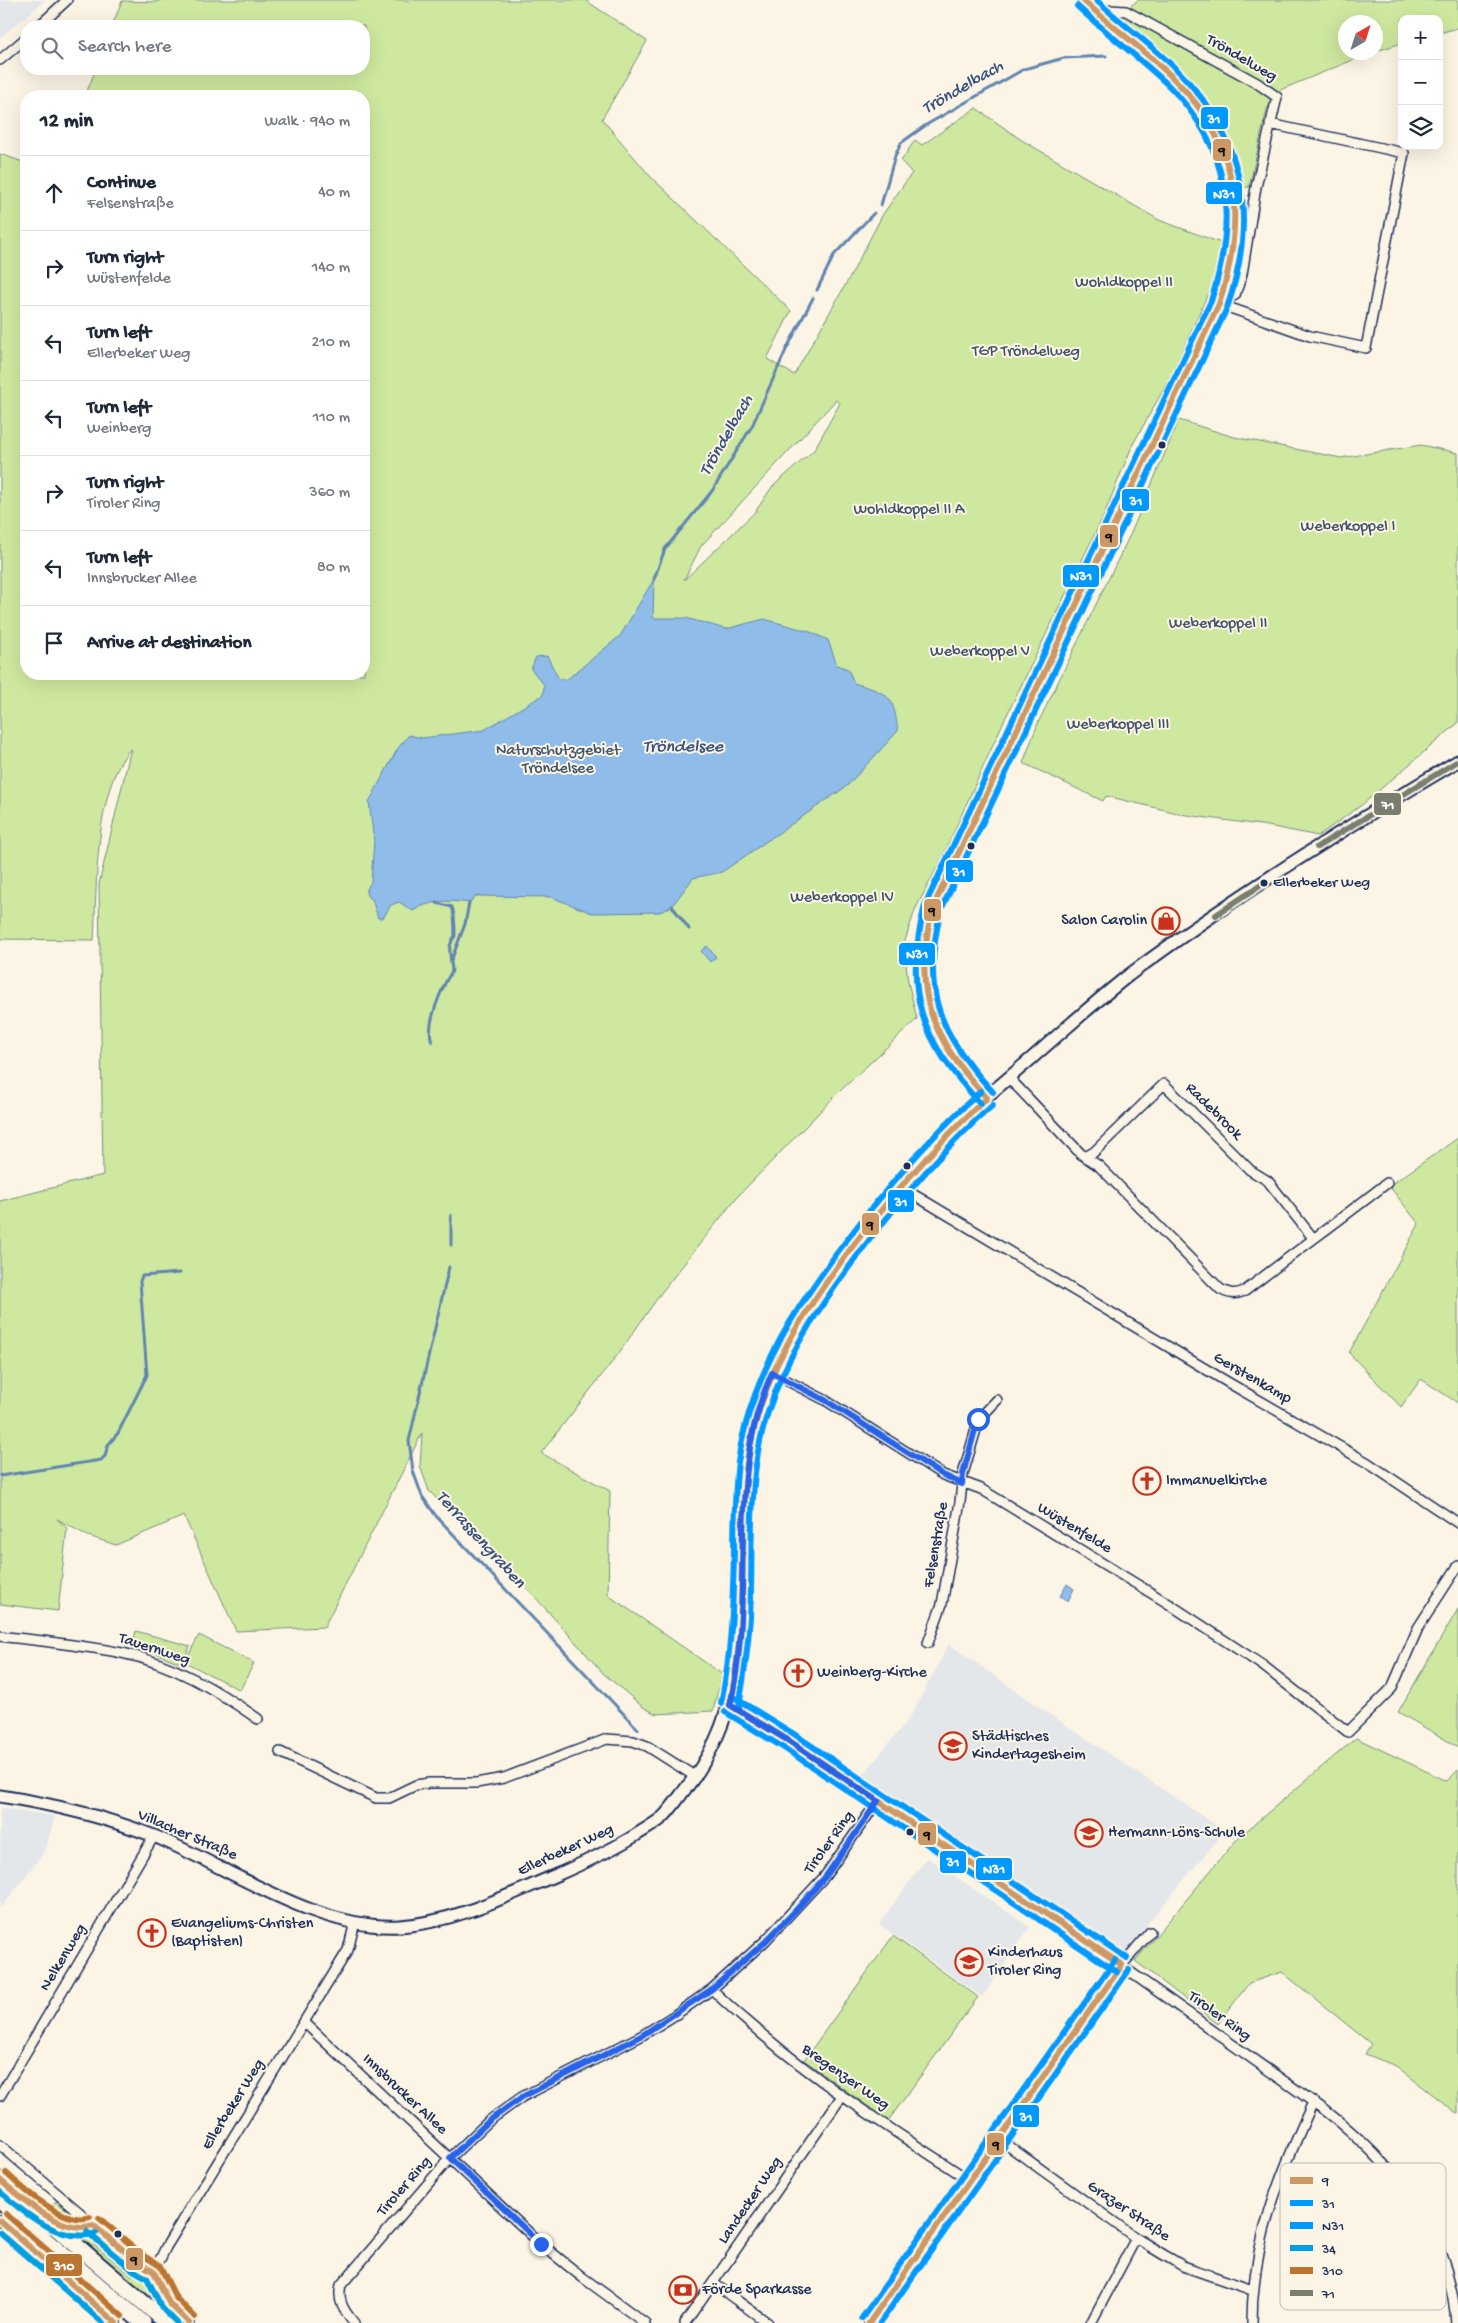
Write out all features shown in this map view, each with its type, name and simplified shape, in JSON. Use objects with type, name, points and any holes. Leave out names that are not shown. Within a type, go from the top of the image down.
[{"type":"highway","points":[[0,2180],[167,2323]]},
{"type":"highway","points":[[0,2201],[143,2323]]},
{"type":"highway","points":[[24,2202],[55,2219],[75,2227],[86,2229],[93,2225]]},
{"type":"street","points":[[45,20],[67,0]]},
{"type":"street","name":"Tröndelweg","points":[[986,1098],[947,1050],[934,1025],[926,1001],[922,958],[926,932],[933,907],[1219,304],[1233,263],[1237,219],[1231,176],[1223,151],[1196,104],[1175,80],[1102,19],[1083,0]]},
{"type":"street","name":"Tröndelweg","points":[[1102,19],[1110,10],[1126,11],[1257,83],[1277,97],[1270,124],[1242,274],[1235,295],[1219,304]]},
{"type":"street","points":[[0,60],[20,43]]},
{"type":"street","points":[[1219,304],[1310,336],[1366,348],[1404,153],[1270,124]]},
{"type":"street","name":"Ellerbeker Weg","points":[[154,2272],[166,2247],[348,1950],[355,1922],[394,1926],[441,1919],[488,1904],[607,1853],[662,1818],[696,1777],[718,1738],[730,1705],[736,1680],[741,1638],[744,1496],[747,1462],[752,1435],[772,1373],[784,1345],[805,1311],[938,1142],[986,1098],[1122,981],[1317,847],[1458,761]]},
{"type":"street","points":[[1009,1078],[1081,1154],[1087,1156],[1220,1289],[1228,1294],[1245,1292],[1313,1238],[1324,1234],[1387,1183]]},
{"type":"street","name":"Radebrook","points":[[1087,1156],[1094,1152],[1164,1084],[1250,1170],[1268,1181],[1313,1238]]},
{"type":"street","name":"Gerstenkamp","points":[[901,1187],[1221,1378],[1368,1463],[1458,1523]]},
{"type":"street","name":"Wüstenfelde","points":[[772,1373],[825,1400],[943,1475],[962,1484],[982,1489],[1215,1633],[1269,1670],[1348,1732],[1392,1688],[1418,1628],[1458,1566]]},
{"type":"street","name":"Felsenstraße","points":[[928,1642],[942,1604],[963,1474],[978,1419],[997,1400]]},
{"type":"street","name":"Tauernweg","points":[[0,1636],[122,1653],[144,1659],[183,1674],[225,1696],[258,1720]]},
{"type":"street","points":[[730,1705],[789,1741],[878,1801]]},
{"type":"street","points":[[280,1752],[376,1798],[389,1798],[416,1785],[429,1783],[476,1783],[504,1778],[607,1740],[633,1741],[647,1746],[696,1777]]},
{"type":"street","name":"Villacher Straße","points":[[0,1796],[50,1805],[104,1819],[154,1836],[291,1901],[332,1918],[355,1922]]},
{"type":"street","name":"Tiroler Ring","points":[[354,2323],[344,2312],[340,2301],[341,2285],[450,2158],[490,2120],[522,2097],[641,2036],[712,1989],[765,1942],[796,1910],[826,1876],[878,1801],[1122,1965],[1359,2137],[1384,2163]]},
{"type":"street","name":"Nelkenweg","points":[[0,2096],[154,1836]]},
{"type":"street","points":[[869,2323],[1122,1965],[1150,1932]]},
{"type":"street","name":"Bregenzer Weg","points":[[712,1989],[724,2002],[789,2057],[842,2096],[969,2180]]},
{"type":"street","name":"Innsbrucker Allee","points":[[305,2023],[548,2249],[582,2277],[646,2323]]},
{"type":"street","name":"Landecker Weg","points":[[685,2323],[842,2096]]},
{"type":"street","points":[[1287,2163],[1312,2102]]},
{"type":"street","name":"Grazer Straße","points":[[999,2139],[1136,2238],[1183,2266],[1252,2290]]},
{"type":"street","points":[[0,2145],[138,2263],[154,2272],[168,2303],[189,2323]]},
{"type":"street","points":[[1252,2323],[1252,2290],[1260,2240],[1270,2204],[1280,2180]]},
{"type":"street","points":[[0,2220],[116,2323]]},
{"type":"street","points":[[1090,2323],[1136,2238]]},
{"type":"street","name":"Tiroler Ring","points":[[1446,2275],[1456,2312],[1456,2323]]},
{"type":"street","points":[[713,2283],[768,2323]]},
{"type":"shaded area","points":[[0,0],[46,0],[20,20],[0,38]]},
{"type":"shaded area","name":"Hermann-Löns-Schule","points":[[949,1644],[1045,1711],[1225,1831],[1144,1928],[1127,1953],[863,1775],[910,1717]]},
{"type":"shaded area","points":[[0,1808],[55,1816],[47,1845],[42,1855],[0,1909]]},
{"type":"shaded area","name":"Kinderhaus Tiroler Ring","points":[[927,1857],[1030,1927],[982,1997],[879,1924]]},
{"type":"green space","points":[[585,0],[647,41],[602,119],[650,176],[791,311],[767,359],[794,375],[851,275],[883,214],[912,173],[901,161],[915,140],[922,145],[976,108],[1020,139],[1159,220],[1221,243],[1211,287],[1170,378],[1133,444],[1103,517],[1002,725],[942,858],[915,910],[904,944],[908,982],[917,1019],[838,1093],[737,1197],[661,1293],[616,1357],[541,1453],[610,1491],[608,1595],[722,1674],[713,1711],[656,1714],[643,1707],[604,1674],[517,1577],[429,1491],[420,1466],[422,1433],[324,1627],[236,1631],[184,1516],[116,1545],[88,1536],[57,1519],[67,1528],[58,1611],[0,1604],[0,1201],[103,1175],[99,884],[131,748],[119,766],[110,788],[104,813],[97,866],[94,940],[0,939],[0,154],[20,161],[20,680],[370,680],[370,90],[87,90],[94,75],[370,75],[370,20],[114,20],[122,1]],"holes":[[[836,400],[840,403],[814,450],[772,487],[755,512],[684,580],[701,546]]]},
{"type":"green space","points":[[1138,0],[1458,0],[1458,28],[1443,32],[1443,15],[1398,15],[1398,44],[1383,49],[1383,15],[1338,15],[1338,60],[1353,60],[1280,90],[1267,109],[1249,187],[1239,188],[1230,152],[1207,109],[1179,76],[1114,19]]},
{"type":"green space","points":[[1179,420],[1234,437],[1341,458],[1421,445],[1458,453],[1458,723],[1363,804],[1318,836],[1268,826],[1186,815],[1106,796],[1103,801],[1023,763],[1038,723],[1131,533]]},
{"type":"green space","points":[[1458,1138],[1458,1403],[1421,1379],[1401,1407],[1349,1353],[1419,1224],[1389,1186]]},
{"type":"green space","points":[[1458,1609],[1458,1747],[1398,1712]]},
{"type":"green space","points":[[136,1631],[190,1646],[182,1664],[151,1651],[132,1646]]},
{"type":"green space","points":[[199,1635],[254,1663],[240,1690],[185,1662]]},
{"type":"green space","points":[[1356,1738],[1447,1781],[1458,1770],[1458,2114],[1396,2066],[1365,2054],[1371,2044],[1282,1972],[1249,1983],[1218,2024],[1135,1961],[1238,1838]]},
{"type":"green space","points":[[893,1936],[978,1997],[888,2121],[804,2060]]},
{"type":"green space","points":[[56,2201],[82,2222],[58,2216],[50,2208]]},
{"type":"green space","points":[[69,2231],[96,2235],[100,2238],[94,2245],[132,2276],[138,2269],[151,2280],[160,2299],[171,2315]]},
{"type":"water","name":"Tröndelsee","points":[[654,579],[653,618],[686,618],[726,629],[764,619],[808,631],[828,640],[837,665],[848,669],[854,683],[882,693],[891,702],[898,731],[847,786],[722,872],[693,878],[672,906],[660,912],[592,913],[551,897],[476,896],[469,903],[454,901],[433,903],[413,911],[399,902],[391,905],[383,918],[378,918],[372,899],[367,896],[366,891],[371,882],[374,841],[369,802],[398,748],[409,735],[422,738],[484,730],[543,695],[544,685],[531,669],[536,657],[547,656],[559,679],[566,680],[620,636]]},
{"type":"water","points":[[707,946],[716,957],[710,962],[701,951]]},
{"type":"water","points":[[1067,1584],[1074,1589],[1068,1601],[1060,1596]]},
{"type":"waterway","name":"Tröndelbach","points":[[881,205],[895,156],[901,143],[926,125],[1024,69],[1064,58],[1106,56]]},
{"type":"waterway","name":"Tröndelbach","points":[[817,290],[834,255],[874,213]]},
{"type":"waterway","name":"Tröndelbach","points":[[654,579],[665,549],[712,491],[752,426],[786,350],[813,298]]},
{"type":"waterway","name":"Terrassengraben","points":[[432,1042],[430,1035],[433,1016],[439,996],[452,971],[450,948],[455,936],[452,907],[437,903]]},
{"type":"waterway","points":[[451,961],[465,924],[469,903]]},
{"type":"waterway","points":[[672,906],[689,929]]},
{"type":"waterway","name":"Terrassengraben","points":[[451,1215],[451,1245]]},
{"type":"waterway","name":"Terrassengraben","points":[[449,1267],[409,1441],[413,1471],[422,1496],[436,1516],[638,1729]]},
{"type":"waterway","points":[[0,1476],[101,1460],[105,1456],[108,1445],[118,1433],[147,1375],[140,1281],[142,1276],[180,1273]]},
{"type":"transit line","name":"9","points":[[987,1098],[951,1054],[930,1011],[924,964],[933,907],[1219,304],[1228,273],[1233,242],[1232,184],[1225,157],[1214,130],[1197,105],[1175,80],[1083,0]]},
{"type":"transit line","name":"31","points":[[993,1092],[959,1050],[947,1030],[939,1009],[934,988],[933,965],[935,939],[941,910],[1227,308],[1242,244],[1243,214],[1240,184],[1233,156],[1221,128],[1204,101],[1182,75],[1096,0]]},
{"type":"transit line","name":"N31","points":[[981,1104],[943,1058],[931,1036],[922,1013],[917,989],[916,964],[925,905],[1211,301],[1224,242],[1226,214],[1223,186],[1217,160],[1206,135],[1190,110],[1169,86],[1077,6]]},
{"type":"transit line","name":"71","points":[[1317,847],[1458,761]]},
{"type":"transit line","name":"71","points":[[1216,915],[1264,883]]},
{"type":"transit line","name":"N31","points":[[721,1703],[731,1631],[735,1493],[738,1462],[754,1397],[781,1338],[798,1309],[856,1228],[885,1192],[947,1123],[981,1091]]},
{"type":"transit line","name":"9","points":[[730,1705],[740,1638],[747,1464],[753,1431],[762,1400],[774,1370],[805,1314],[862,1234],[922,1163],[987,1098]]},
{"type":"transit line","name":"31","points":[[739,1707],[750,1617],[752,1522],[756,1465],[762,1433],[783,1373],[814,1317],[870,1239],[928,1169],[993,1105]]},
{"type":"transit line","name":"N31","points":[[735,1698],[794,1734],[1127,1958]]},
{"type":"transit line","name":"9","points":[[730,1705],[789,1741],[1122,1965]]},
{"type":"transit line","name":"31","points":[[725,1712],[784,1748],[1117,1972]]},
{"type":"transit line","name":"N31","points":[[862,2318],[1115,1960]]},
{"type":"transit line","name":"9","points":[[869,2323],[1122,1965]]},
{"type":"transit line","name":"31","points":[[880,2323],[1129,1970]]},
{"type":"transit line","name":"310","points":[[6,2173],[34,2197],[57,2212],[80,2218],[90,2217]]},
{"type":"transit line","name":"9","points":[[0,2180],[20,2197],[56,2221],[81,2227],[93,2225],[139,2263],[154,2272],[169,2303],[189,2323]]},
{"type":"transit line","name":"34","points":[[0,2192],[20,2209],[57,2231],[83,2236],[96,2233]]},
{"type":"transit line","name":"310","points":[[6,2214],[122,2316]]},
{"type":"transit line","name":"310","points":[[99,2218],[144,2256],[160,2266],[176,2298],[195,2317]]},
{"type":"transit line","name":"9","points":[[0,2221],[116,2323]]},
{"type":"transit line","name":"34","points":[[87,2232],[133,2270],[147,2278],[162,2308],[177,2323]]},
{"type":"transit line","name":"34","points":[[0,2233],[103,2323]]},
{"type":"place","name":"Ellerbeker Weg","points":[[1264,883]]},
{"type":"place","name":"Salon Carolin","points":[[1166,921]]},
{"type":"place","name":"Immanuelkirche","points":[[1147,1481]]},
{"type":"place","name":"Weinberg-Kirche","points":[[798,1673]]},
{"type":"place","name":"Städtisches Kindertagesheim","points":[[953,1746]]},
{"type":"place","name":"Hermann-Löns-Schule","points":[[1089,1833]]},
{"type":"place","name":"Evangeliums-Christen (Baptisten)","points":[[152,1933]]},
{"type":"place","name":"Kinderhaus Tiroler Ring","points":[[969,1962]]},
{"type":"place","name":"Förde Sparkasse","points":[[683,2290]]},
{"type":"route","points":[[541,2244],[450,2158],[490,2120],[522,2097],[641,2036],[712,1989],[765,1942],[796,1910],[826,1876],[878,1801],[789,1741],[730,1705],[736,1680],[741,1638],[744,1496],[747,1462],[752,1435],[772,1373],[825,1400],[943,1475],[962,1484],[978,1419]]},
{"type":"park label","name":"Wohldkoppel II","points":[[1124,283]]},
{"type":"park label","name":"TGP Tröndelweg","points":[[1026,352]]},
{"type":"park label","name":"Wohldkoppel II A","points":[[909,510]]},
{"type":"park label","name":"Weberkoppel I","points":[[1348,527]]},
{"type":"park label","name":"Weberkoppel II","points":[[1218,624]]},
{"type":"park label","name":"Weberkoppel V","points":[[980,652]]},
{"type":"park label","name":"Weberkoppel III","points":[[1118,725]]},
{"type":"park label","name":"Naturschutzgebiet Tröndelsee","points":[[558,760]]},
{"type":"park label","name":"Weberkoppel IV","points":[[842,898]]}]
